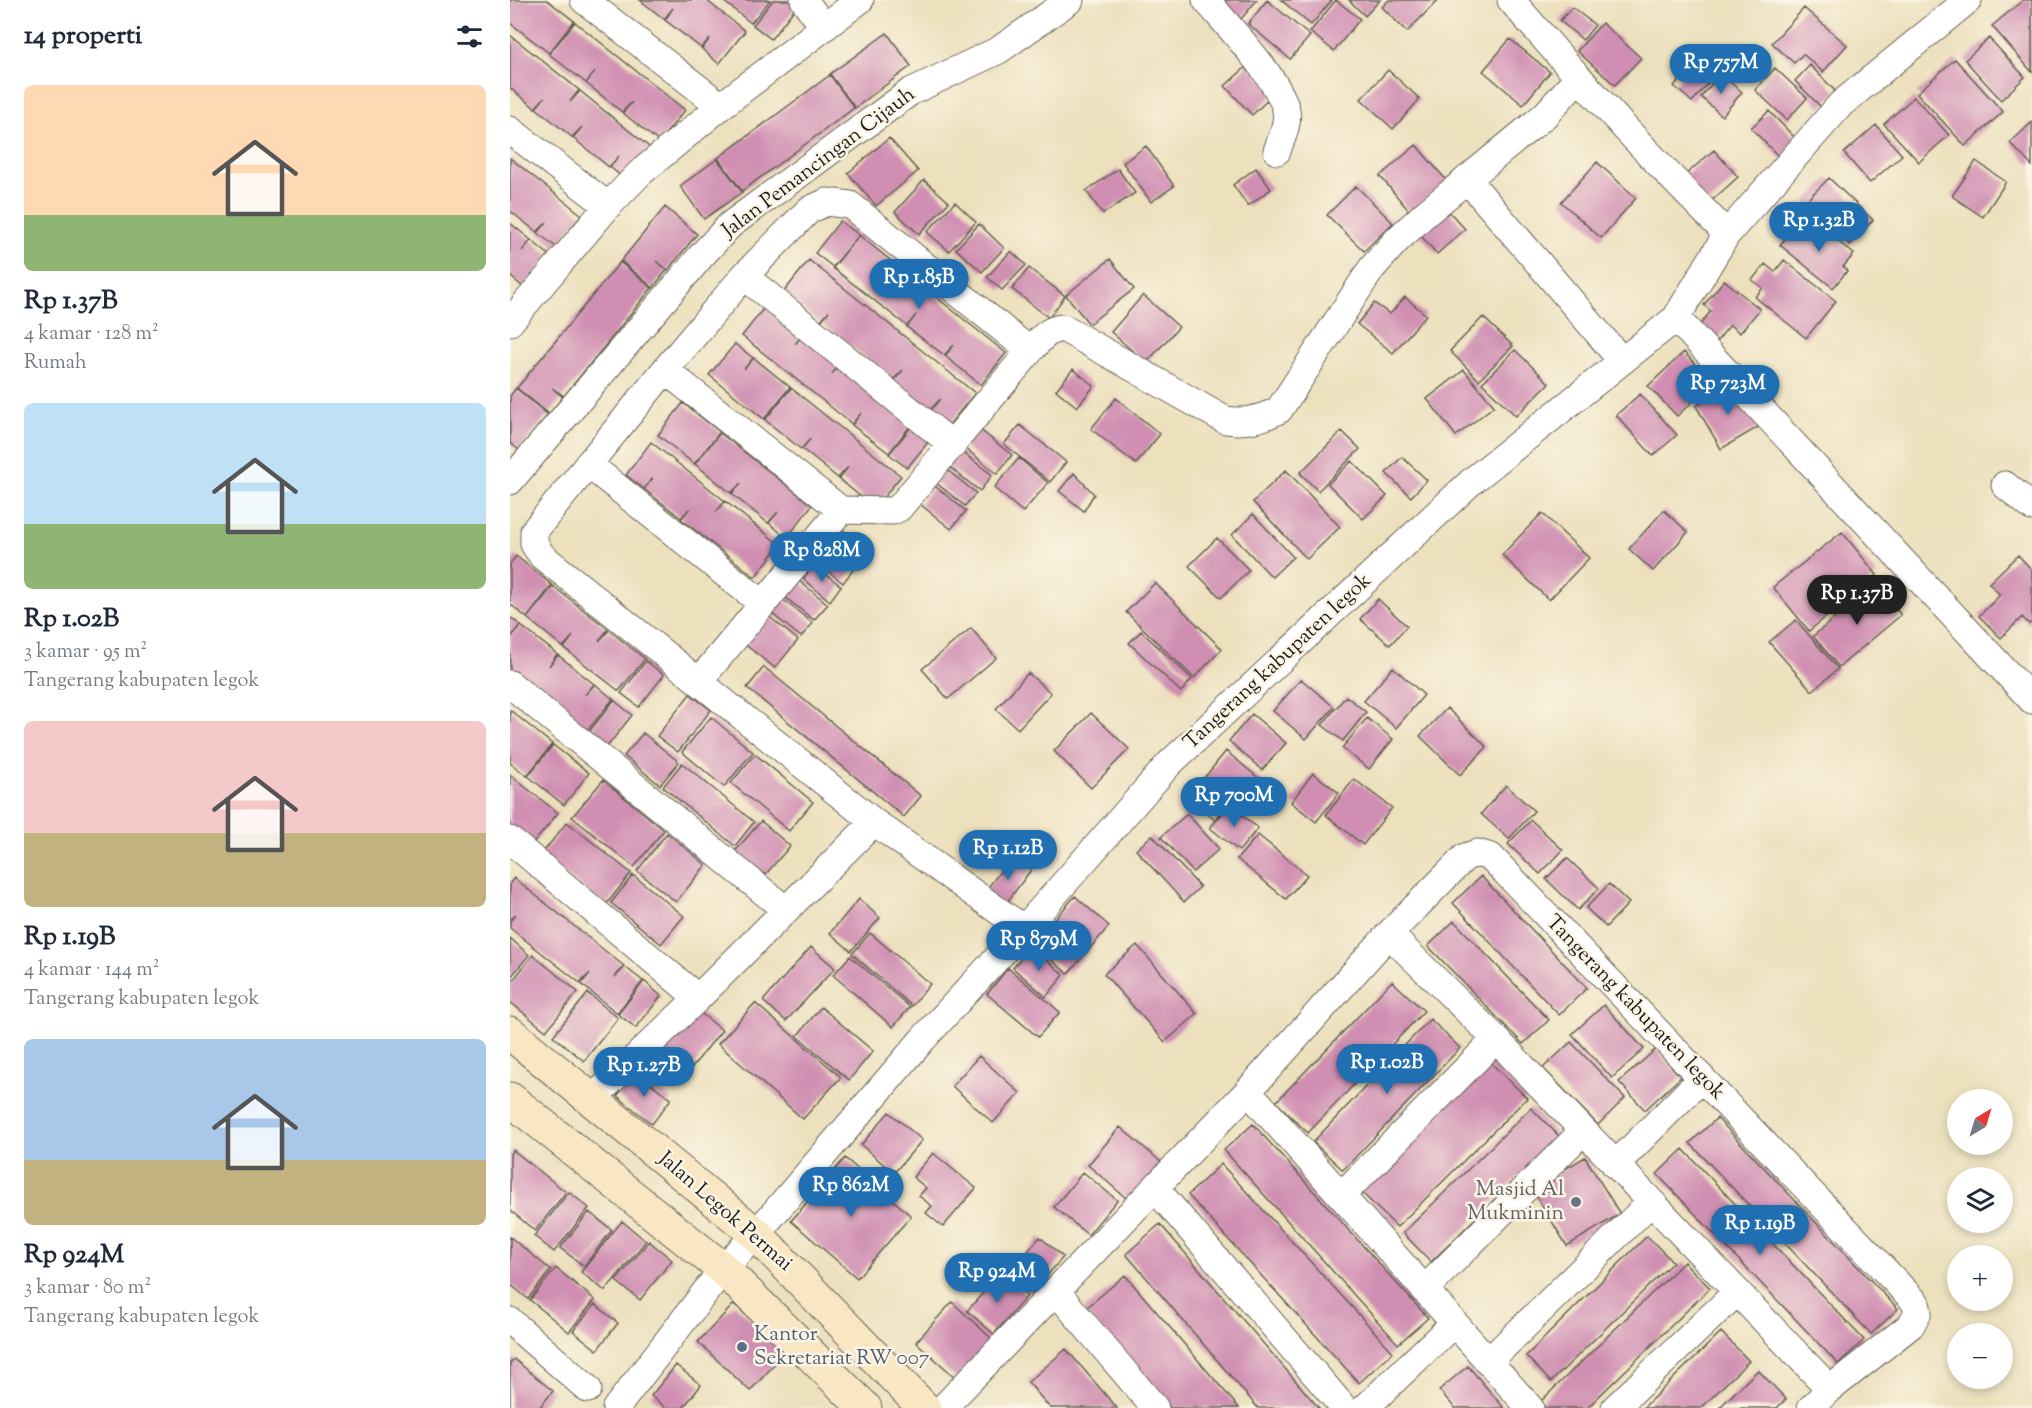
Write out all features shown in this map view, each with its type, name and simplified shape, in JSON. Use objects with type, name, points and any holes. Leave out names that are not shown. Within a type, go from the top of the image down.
[{"type":"street","points":[[584,0],[721,106]]},
{"type":"street","points":[[804,0],[824,27]]},
{"type":"street","points":[[510,322],[608,206],[640,173],[721,106],[860,0]]},
{"type":"street","name":"Jalan Pemancingan Cijauh","points":[[510,481],[730,225],[910,92],[999,50],[1070,0]]},
{"type":"street","points":[[1206,0],[1270,77],[1286,110],[1286,124],[1277,151]]},
{"type":"street","points":[[1511,0],[1649,156],[1727,234]]},
{"type":"street","name":"Tangerang kabupaten legok","points":[[616,1408],[723,1269],[756,1234],[923,1039],[1024,929],[1169,764],[1472,481],[1676,318],[1727,234],[1841,104],[1968,0]]},
{"type":"street","points":[[665,370],[841,510],[896,510],[1030,351],[1047,332],[1054,328],[1063,328],[1225,420],[1239,422],[1266,417],[1280,410],[1372,268],[1397,240],[1545,115],[1578,78]]},
{"type":"street","points":[[510,130],[608,206]]},
{"type":"street","points":[[1467,180],[1622,361]]},
{"type":"street","points":[[1024,929],[874,822],[542,556],[534,544],[534,531],[744,276],[809,210],[827,202],[850,205],[1030,351]]},
{"type":"street","points":[[744,276],[953,444]]},
{"type":"street","points":[[1676,318],[2032,700]]},
{"type":"street","points":[[588,464],[763,604]]},
{"type":"street","points":[[2005,485],[2032,507]]},
{"type":"street","points":[[699,681],[841,510]]},
{"type":"street","points":[[510,684],[786,910]]},
{"type":"street","points":[[592,1099],[698,998],[874,822]]},
{"type":"street","points":[[510,840],[698,998]]},
{"type":"street","name":"Tangerang kabupaten legok","points":[[943,1408],[1248,1091],[1389,934],[1465,857],[1477,853],[1491,857],[1916,1303],[1918,1312],[1911,1325],[1830,1389],[1811,1408]]},
{"type":"street","points":[[1389,934],[1496,1040],[1830,1389]]},
{"type":"street","name":"Jalan Legok Permai","points":[[510,1033],[756,1234],[924,1408]]},
{"type":"street","points":[[1341,1196],[1496,1040]]},
{"type":"street","points":[[1615,1164],[1702,1078]]},
{"type":"street","points":[[1248,1091],[1530,1408]]},
{"type":"street","points":[[510,1099],[723,1269],[865,1408]]},
{"type":"street","points":[[1424,1290],[1583,1131]]},
{"type":"street","points":[[1155,1188],[1344,1408]]},
{"type":"street","points":[[1488,1362],[1652,1202]]},
{"type":"street","points":[[1056,1291],[1155,1408]]},
{"type":"street","points":[[1615,1408],[1737,1292]]},
{"type":"street","points":[[510,1321],[588,1389]]},
{"type":"street","points":[[1365,1408],[1454,1323]]},
{"type":"building","points":[[510,0],[547,0],[574,21],[549,53],[510,23]]},
{"type":"building","points":[[640,0],[706,0],[745,31],[719,64],[702,49],[710,38],[701,48],[665,20],[673,8],[664,19]]},
{"type":"building","points":[[722,0],[770,0],[751,23]]},
{"type":"building","points":[[773,0],[788,0],[796,7],[771,39],[753,25]]},
{"type":"building","points":[[1218,0],[1257,0],[1241,19]]},
{"type":"building","points":[[1267,0],[1310,36],[1290,59],[1248,24]]},
{"type":"building","points":[[1281,0],[1332,0],[1311,25]]},
{"type":"building","points":[[1336,0],[1360,19],[1334,51],[1310,32]]},
{"type":"building","points":[[1349,0],[1380,0],[1365,16]]},
{"type":"building","points":[[1389,0],[1438,0],[1407,32],[1382,7]]},
{"type":"building","points":[[2023,0],[2032,0],[2032,72],[1992,26]]},
{"type":"building","points":[[1572,7],[1595,25],[1583,40],[1560,21]]},
{"type":"building","points":[[1804,8],[1847,45],[1823,72],[1803,54],[1794,63],[1772,43]]},
{"type":"building","points":[[575,22],[685,110],[659,142],[623,113],[632,102],[622,112],[549,54]]},
{"type":"building","points":[[1602,23],[1641,58],[1615,85],[1577,51]]},
{"type":"building","points":[[887,33],[911,66],[855,108],[830,74]]},
{"type":"building","points":[[510,35],[579,90],[570,102],[580,91],[653,150],[628,182],[610,167],[619,156],[609,167],[573,138],[582,127],[572,137],[536,108],[545,97],[535,108],[510,88]]},
{"type":"building","points":[[1989,38],[2025,77],[2001,100],[1965,60]]},
{"type":"building","points":[[1510,39],[1550,72],[1523,105],[1483,71]]},
{"type":"building","points":[[1955,59],[2003,112],[1965,146],[1917,93]]},
{"type":"building","points":[[1697,61],[1714,76],[1692,102],[1674,86]]},
{"type":"building","points":[[1248,65],[1275,93],[1252,115],[1225,86]]},
{"type":"building","points":[[1810,65],[1836,92],[1821,107],[1795,81]]},
{"type":"building","points":[[1775,68],[1807,98],[1787,120],[1755,90]]},
{"type":"building","points":[[1388,70],[1420,99],[1393,129],[1361,99]]},
{"type":"building","points":[[1720,74],[1742,92],[1722,116],[1701,97]]},
{"type":"building","points":[[830,75],[854,108],[742,191],[718,158]]},
{"type":"building","points":[[1914,97],[1949,135],[1919,162],[1884,124]]},
{"type":"building","points":[[1769,111],[1799,142],[1781,159],[1751,128]]},
{"type":"building","points":[[2032,122],[2032,166],[2010,143]]},
{"type":"building","points":[[1876,125],[1902,155],[1870,183],[1844,153]]},
{"type":"building","points":[[889,138],[918,171],[876,206],[848,173]]},
{"type":"building","points":[[1416,145],[1447,181],[1410,212],[1380,176]]},
{"type":"building","points":[[1146,146],[1174,186],[1151,202],[1123,163]]},
{"type":"building","points":[[1714,150],[1738,177],[1708,204],[1684,176]]},
{"type":"building","points":[[510,158],[582,215],[556,247],[538,233],[547,222],[537,232],[510,211]]},
{"type":"building","points":[[717,159],[742,192],[704,219],[680,186]]},
{"type":"building","points":[[1976,161],[2006,182],[1983,217],[1952,196]]},
{"type":"building","points":[[1597,162],[1636,198],[1601,238],[1561,202]]},
{"type":"building","points":[[1256,168],[1271,189],[1248,206],[1233,185]]},
{"type":"building","points":[[1118,169],[1135,193],[1103,214],[1086,191]]},
{"type":"building","points":[[1829,178],[1873,220],[1850,245],[1805,202]]},
{"type":"building","points":[[924,180],[949,202],[919,234],[895,212]]},
{"type":"building","points":[[1356,186],[1393,223],[1364,251],[1327,215]]},
{"type":"building","points":[[955,202],[976,222],[949,251],[927,232]]},
{"type":"building","points":[[1442,204],[1465,229],[1437,254],[1415,229]]},
{"type":"building","points":[[665,207],[697,234],[668,270],[656,261],[667,270],[653,288],[621,261]]},
{"type":"building","points":[[840,221],[859,235],[833,267],[815,253]]},
{"type":"building","points":[[510,223],[549,255],[523,287],[510,276]]},
{"type":"building","points":[[1814,223],[1854,254],[1843,267],[1847,271],[1833,288],[1780,245],[1794,228],[1803,235]]},
{"type":"building","points":[[979,224],[1004,248],[982,272],[956,249]]},
{"type":"building","points":[[859,235],[895,264],[887,276],[896,265],[1006,353],[981,385],[945,356],[954,345],[944,355],[907,327],[916,315],[907,326],[833,268]]},
{"type":"building","points":[[1011,251],[1026,265],[1002,290],[987,277]]},
{"type":"building","points":[[1110,259],[1134,289],[1089,324],[1066,295]]},
{"type":"building","points":[[809,260],[975,393],[949,425],[931,410],[940,399],[930,410],[894,381],[903,370],[893,380],[820,322],[829,311],[819,322],[783,293]]},
{"type":"building","points":[[1784,260],[1836,301],[1806,338],[1755,297],[1763,288],[1752,280],[1765,264],[1775,272]]},
{"type":"building","points":[[620,262],[652,288],[564,396],[552,388],[563,397],[549,414],[517,388]]},
{"type":"building","points":[[1029,268],[1065,296],[1049,318],[1012,289]]},
{"type":"building","points":[[1724,280],[1760,309],[1740,333],[1730,325],[1717,341],[1699,326],[1711,311],[1704,305]]},
{"type":"building","points":[[1143,295],[1179,327],[1146,363],[1111,332]]},
{"type":"building","points":[[1405,297],[1426,315],[1393,353],[1357,324],[1374,303],[1390,314]]},
{"type":"building","points":[[767,304],[841,362],[832,374],[841,363],[914,421],[889,453],[852,425],[861,413],[852,424],[742,336]]},
{"type":"building","points":[[1483,317],[1513,346],[1479,380],[1450,351]]},
{"type":"building","points":[[735,344],[753,358],[744,369],[754,358],[790,387],[764,419],[709,375]]},
{"type":"building","points":[[1515,350],[1549,383],[1516,416],[1482,383]]},
{"type":"building","points":[[1684,352],[1713,383],[1677,416],[1648,386]]},
{"type":"building","points":[[1073,369],[1094,386],[1077,407],[1056,390]]},
{"type":"building","points":[[1464,370],[1494,406],[1456,436],[1427,399]]},
{"type":"building","points":[[1734,383],[1760,426],[1721,449],[1696,406]]},
{"type":"building","points":[[516,388],[548,415],[519,450],[510,443],[510,396]]},
{"type":"building","points":[[791,388],[901,476],[875,508],[839,479],[848,467],[838,478],[802,449],[811,438],[801,449],[765,420]]},
{"type":"building","points":[[1640,394],[1677,435],[1653,456],[1616,415]]},
{"type":"building","points":[[1116,398],[1160,434],[1136,464],[1091,429]]},
{"type":"building","points":[[683,403],[720,432],[694,464],[658,435]]},
{"type":"building","points":[[915,422],[933,436],[907,468],[889,454]]},
{"type":"building","points":[[1020,425],[1066,462],[1050,482],[1004,444]]},
{"type":"building","points":[[979,429],[1012,455],[997,474],[964,447]]},
{"type":"building","points":[[1342,431],[1360,449],[1318,491],[1300,473]]},
{"type":"building","points":[[720,433],[812,505],[787,538],[769,523],[778,512],[768,523],[732,494],[741,483],[731,493],[695,464]]},
{"type":"building","points":[[651,442],[780,545],[755,577],[681,519],[690,508],[681,518],[626,475]]},
{"type":"building","points":[[961,451],[992,475],[980,491],[948,466]]},
{"type":"building","points":[[1402,457],[1427,480],[1411,497],[1386,473]]},
{"type":"building","points":[[1019,458],[1048,483],[1023,512],[994,488]]},
{"type":"building","points":[[1352,461],[1387,496],[1363,519],[1328,484]]},
{"type":"building","points":[[946,469],[976,493],[965,506],[935,482]]},
{"type":"building","points":[[1286,470],[1340,527],[1307,559],[1253,502]]},
{"type":"building","points":[[1074,473],[1094,494],[1084,511],[1059,491]]},
{"type":"building","points":[[935,486],[966,511],[951,529],[920,504]]},
{"type":"building","points":[[1664,510],[1688,532],[1653,571],[1629,549]]},
{"type":"building","points":[[1542,513],[1589,558],[1549,600],[1502,555]]},
{"type":"building","points":[[1253,514],[1293,557],[1272,577],[1232,535]]},
{"type":"building","points":[[840,528],[870,551],[856,569],[826,546]]},
{"type":"building","points":[[1842,532],[1877,575],[1809,631],[1773,587]]},
{"type":"building","points":[[1217,538],[1249,570],[1221,598],[1189,566]]},
{"type":"building","points":[[826,549],[853,570],[843,583],[815,561]]},
{"type":"building","points":[[2018,555],[2032,570],[2032,622],[2029,624],[2022,617],[2001,638],[1979,616],[2000,595],[1989,583]]},
{"type":"building","points":[[516,556],[552,585],[527,618],[510,604],[510,564]]},
{"type":"building","points":[[814,565],[841,586],[830,601],[803,579]]},
{"type":"building","points":[[799,581],[828,604],[814,620],[786,598]]},
{"type":"building","points":[[1155,583],[1222,649],[1194,678],[1126,612]]},
{"type":"building","points":[[1875,585],[1901,615],[1839,667],[1813,636]]},
{"type":"building","points":[[553,586],[608,629],[599,641],[609,630],[645,659],[619,691],[564,648],[573,636],[563,647],[527,618]]},
{"type":"building","points":[[782,599],[813,623],[801,637],[771,613]]},
{"type":"building","points":[[1378,599],[1407,626],[1390,645],[1360,619]]},
{"type":"building","points":[[767,615],[798,640],[775,668],[743,643]]},
{"type":"building","points":[[510,617],[520,625],[511,637],[521,626],[557,654],[549,666],[558,655],[594,684],[585,695],[595,684],[613,699],[587,731],[510,670]]},
{"type":"building","points":[[1796,620],[1838,669],[1812,691],[1769,642]]},
{"type":"building","points":[[971,628],[996,658],[948,699],[922,669]]},
{"type":"building","points":[[1141,631],[1192,679],[1181,692],[1129,643]]},
{"type":"building","points":[[646,661],[664,675],[639,707],[621,693]]},
{"type":"building","points":[[764,667],[921,796],[904,817],[747,688]]},
{"type":"building","points":[[1393,667],[1424,695],[1396,728],[1364,701]]},
{"type":"building","points":[[1028,673],[1051,693],[1018,729],[996,709]]},
{"type":"building","points":[[1301,679],[1334,707],[1306,739],[1273,711]]},
{"type":"building","points":[[690,694],[711,710],[678,752],[657,736]]},
{"type":"building","points":[[1346,696],[1366,712],[1343,741],[1322,725]]},
{"type":"building","points":[[614,700],[632,715],[607,747],[589,732]]},
{"type":"building","points":[[1447,708],[1487,747],[1460,775],[1420,736]]},
{"type":"building","points":[[510,710],[552,744],[527,776],[510,763]]},
{"type":"building","points":[[1091,713],[1129,749],[1091,788],[1054,751]]},
{"type":"building","points":[[1252,714],[1286,743],[1262,770],[1229,741]]},
{"type":"building","points":[[711,717],[753,752],[724,787],[682,752]]},
{"type":"building","points":[[1367,718],[1393,739],[1369,769],[1342,748]]},
{"type":"building","points":[[643,733],[679,762],[660,785],[624,756]]},
{"type":"building","points":[[553,745],[589,773],[564,805],[528,776]]},
{"type":"building","points":[[1226,751],[1267,785],[1246,811],[1231,798],[1215,820],[1188,798]]},
{"type":"building","points":[[755,754],[813,802],[789,831],[731,783]]},
{"type":"building","points":[[682,763],[754,822],[735,846],[663,787]]},
{"type":"building","points":[[1313,773],[1339,793],[1316,822],[1291,802]]},
{"type":"building","points":[[510,775],[558,813],[532,845],[510,828]]},
{"type":"building","points":[[1354,779],[1392,808],[1363,845],[1326,815]]},
{"type":"building","points":[[603,780],[664,830],[634,867],[572,817]]},
{"type":"building","points":[[1506,785],[1534,811],[1509,839],[1481,814]]},
{"type":"building","points":[[1229,805],[1258,828],[1239,851],[1210,828]]},
{"type":"building","points":[[1187,814],[1219,849],[1193,872],[1161,837]]},
{"type":"building","points":[[1531,820],[1563,850],[1540,874],[1508,844]]},
{"type":"building","points":[[761,821],[790,846],[760,881],[731,856]]},
{"type":"building","points":[[567,822],[631,873],[605,906],[541,855]]},
{"type":"building","points":[[667,833],[706,865],[676,902],[637,871]]},
{"type":"building","points":[[1152,835],[1200,887],[1184,902],[1136,850]]},
{"type":"building","points":[[1258,835],[1307,875],[1286,899],[1237,859]]},
{"type":"building","points":[[1015,852],[1033,867],[1002,909],[983,894]]},
{"type":"building","points":[[1567,858],[1599,888],[1578,910],[1546,879]]},
{"type":"building","points":[[633,875],[684,916],[661,944],[611,903]]},
{"type":"building","points":[[1481,876],[1587,988],[1559,1015],[1453,903]]},
{"type":"building","points":[[514,878],[624,966],[615,977],[625,967],[643,981],[617,1013],[581,984],[590,973],[580,983],[510,928],[510,921],[516,914],[510,920],[510,883]]},
{"type":"building","points":[[1609,884],[1629,903],[1606,927],[1586,908]]},
{"type":"building","points":[[1075,896],[1109,926],[1068,974],[1033,944]]},
{"type":"building","points":[[859,899],[880,918],[851,951],[830,933]]},
{"type":"building","points":[[1454,921],[1549,1020],[1523,1044],[1428,946]]},
{"type":"building","points":[[870,933],[930,984],[912,1006],[852,954]]},
{"type":"building","points":[[510,938],[529,955],[510,978]]},
{"type":"building","points":[[1137,945],[1197,1014],[1165,1042],[1104,974]]},
{"type":"building","points":[[811,947],[835,968],[786,1021],[763,1001]]},
{"type":"building","points":[[1031,947],[1064,975],[1046,997],[1013,968]]},
{"type":"building","points":[[533,955],[578,992],[546,1031],[510,1002],[510,984]]},
{"type":"building","points":[[850,956],[910,1007],[893,1027],[833,975]]},
{"type":"building","points":[[1008,968],[1060,1012],[1038,1037],[987,994]]},
{"type":"building","points":[[644,981],[661,996],[636,1028],[618,1014]]},
{"type":"building","points":[[1392,981],[1424,1011],[1308,1133],[1276,1102]]},
{"type":"building","points":[[588,993],[618,1018],[584,1061],[553,1036]]},
{"type":"building","points":[[755,1003],[841,1077],[803,1119],[718,1044]]},
{"type":"building","points":[[1604,1005],[1644,1049],[1612,1078],[1572,1034]]},
{"type":"building","points":[[821,1007],[873,1051],[849,1080],[797,1036]]},
{"type":"building","points":[[697,1010],[722,1030],[689,1071],[664,1050]]},
{"type":"building","points":[[1430,1019],[1460,1048],[1343,1170],[1313,1142]]},
{"type":"building","points":[[1571,1042],[1625,1098],[1598,1125],[1543,1068]]},
{"type":"building","points":[[1656,1049],[1681,1077],[1645,1110],[1619,1082]]},
{"type":"building","points":[[979,1056],[1020,1093],[993,1123],[952,1086]]},
{"type":"building","points":[[1490,1062],[1527,1098],[1397,1227],[1360,1191]]},
{"type":"building","points":[[636,1072],[671,1099],[652,1124],[617,1096]]},
{"type":"building","points":[[1531,1108],[1559,1136],[1431,1262],[1403,1233]]},
{"type":"building","points":[[889,1112],[922,1140],[894,1173],[861,1145]]},
{"type":"building","points":[[1717,1118],[1898,1309],[1871,1334],[1690,1143]]},
{"type":"building","points":[[1253,1124],[1428,1318],[1398,1344],[1224,1150]]},
{"type":"building","points":[[1120,1127],[1167,1167],[1134,1205],[1088,1165]]},
{"type":"building","points":[[1683,1149],[1864,1340],[1838,1364],[1657,1174]]},
{"type":"building","points":[[513,1150],[566,1192],[535,1231],[510,1210],[510,1154]]},
{"type":"building","points":[[933,1153],[976,1188],[943,1227],[926,1213],[932,1206],[919,1196],[926,1188],[913,1177]]},
{"type":"building","name":"Masjid Al Mukminin","points":[[1585,1157],[1620,1214],[1567,1246],[1532,1189]]},
{"type":"building","points":[[845,1158],[911,1216],[857,1278],[791,1221]]},
{"type":"building","points":[[1221,1164],[1393,1352],[1359,1383],[1188,1195]]},
{"type":"building","points":[[1083,1172],[1117,1200],[1088,1235],[1054,1207]]},
{"type":"building","points":[[569,1192],[589,1208],[554,1252],[534,1236]]},
{"type":"building","points":[[589,1212],[612,1230],[584,1266],[560,1248]]},
{"type":"building","points":[[622,1221],[646,1241],[605,1291],[581,1272]]},
{"type":"building","points":[[1160,1224],[1319,1408],[1258,1408],[1126,1254]]},
{"type":"building","points":[[1647,1236],[1673,1262],[1551,1382],[1526,1356]]},
{"type":"building","points":[[510,1237],[551,1270],[528,1299],[510,1284]]},
{"type":"building","points":[[1040,1237],[1063,1257],[1032,1293],[1009,1273]]},
{"type":"building","points":[[649,1241],[672,1260],[640,1300],[616,1281]]},
{"type":"building","points":[[1684,1262],[1710,1288],[1587,1408],[1545,1408],[1540,1402]]},
{"type":"building","points":[[556,1268],[595,1300],[569,1332],[530,1300]]},
{"type":"building","points":[[1001,1273],[1027,1296],[994,1334],[967,1311]]},
{"type":"building","points":[[1125,1275],[1239,1408],[1169,1408],[1084,1310]]},
{"type":"building","points":[[952,1302],[993,1340],[957,1379],[916,1342]]},
{"type":"building","points":[[595,1304],[618,1323],[597,1350],[573,1331]]},
{"type":"building","name":"Kantor Sekretariat RW 007","points":[[734,1304],[786,1352],[750,1391],[698,1342]]},
{"type":"building","points":[[1721,1332],[1749,1361],[1701,1408],[1643,1408]]},
{"type":"building","points":[[1066,1349],[1117,1408],[1050,1408],[1028,1382]]},
{"type":"building","points":[[514,1359],[553,1391],[539,1408],[510,1408],[510,1363]]},
{"type":"building","points":[[676,1365],[701,1385],[683,1408],[666,1408],[651,1396]]},
{"type":"building","points":[[1468,1366],[1504,1408],[1455,1408],[1439,1390]]},
{"type":"building","points":[[1758,1370],[1786,1399],[1777,1408],[1719,1408]]},
{"type":"place","name":"Masjid Al Mukminin","points":[[1576,1202]]},
{"type":"place","name":"Kantor Sekretariat RW 007","points":[[742,1347]]}]
